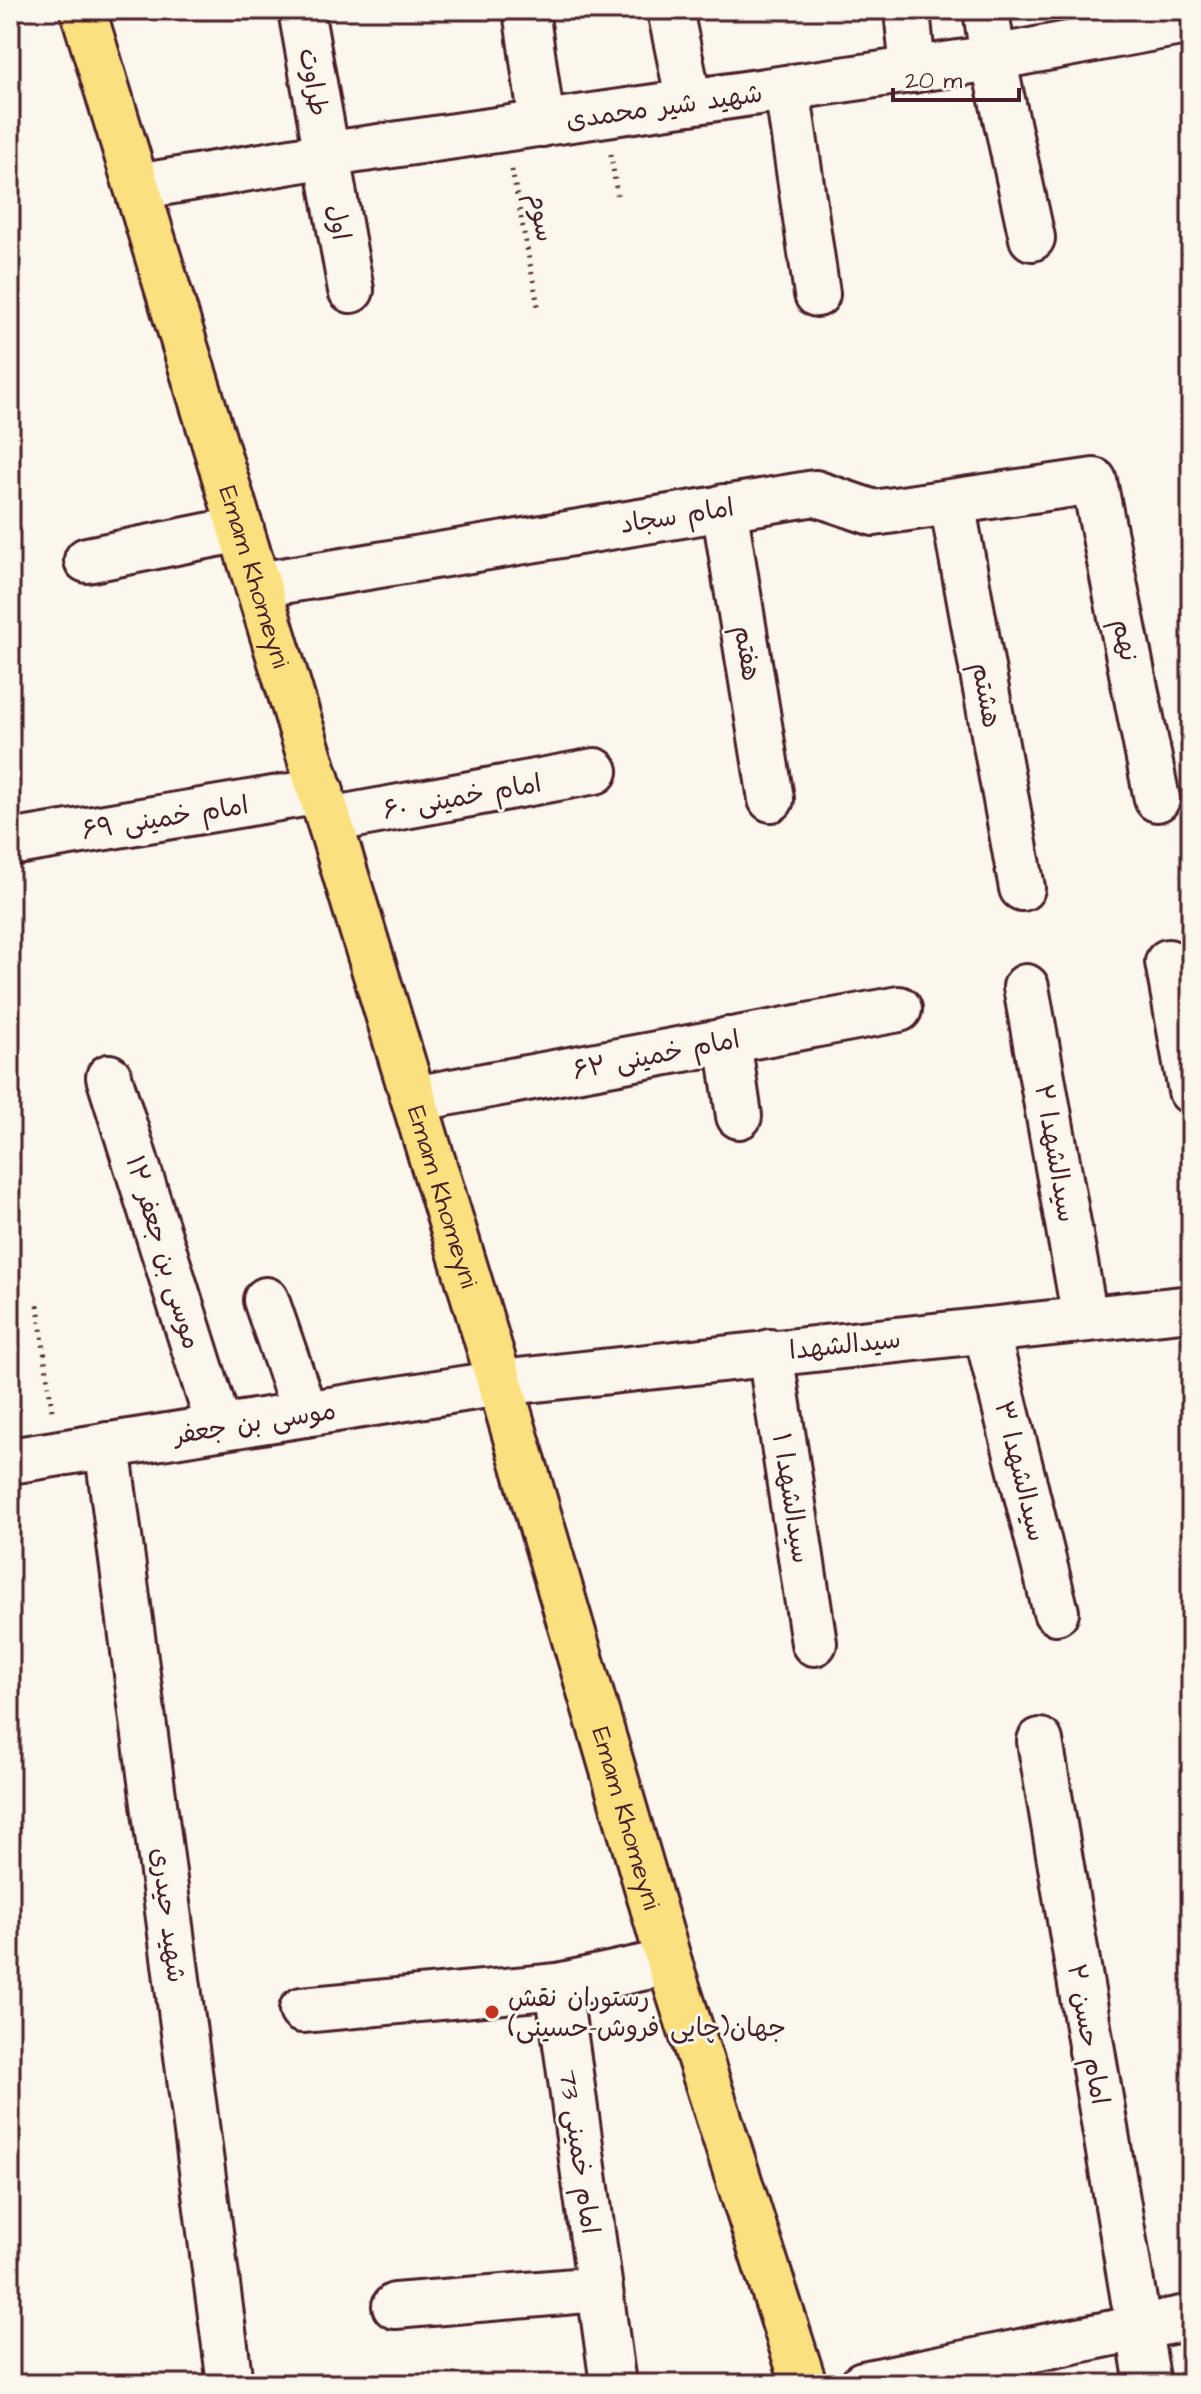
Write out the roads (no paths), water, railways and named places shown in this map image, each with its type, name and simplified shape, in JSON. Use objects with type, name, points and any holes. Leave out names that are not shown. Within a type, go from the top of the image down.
[{"type":"main road","name":"Emam Khomeyni","points":[[83,10],[500,1383],[669,1962],[804,2384]]},
{"type":"street","name":"طراوت","points":[[301,10],[327,155]]},
{"type":"street","points":[[523,126],[526,10]]},
{"type":"street","points":[[670,10],[689,102]]},
{"type":"street","points":[[907,10],[913,70]]},
{"type":"street","points":[[986,10],[993,58],[1032,238]]},
{"type":"street","name":"شهید شیر محمدی","points":[[137,187],[327,155],[993,58],[1191,21]]},
{"type":"street","points":[[787,88],[817,294]]},
{"type":"street","name":"اول","points":[[327,155],[351,290]]},
{"type":"street","name":"امام سجاد","points":[[258,585],[815,493],[874,513],[1094,481]]},
{"type":"street","name":"نهم","points":[[1094,481],[1157,799]]},
{"type":"street","name":"هشتم","points":[[952,502],[1022,888]]},
{"type":"street","name":"هفتم","points":[[724,507],[771,799]]},
{"type":"street","points":[[87,560],[241,529]]},
{"type":"street","name":"امام خمینی ۶۰","points":[[325,806],[595,771]]},
{"type":"street","name":"امام خمینی ۶۹","points":[[10,843],[325,806]]},
{"type":"street","points":[[1168,962],[1191,1091]]},
{"type":"street","name":"سیدالشهدا ۲","points":[[1026,987],[1085,1319]]},
{"type":"street","name":"امام خمینی ۶۲","points":[[414,1099],[899,1009]]},
{"type":"street","points":[[728,1040],[739,1116]]},
{"type":"street","name":"موسی بن جعفر ۱۲","points":[[109,1077],[219,1427]]},
{"type":"street","points":[[266,1300],[305,1414]]},
{"type":"street","name":"سیدالشهدا","points":[[500,1383],[1191,1308]]},
{"type":"street","name":"سیدالشهدا ۳","points":[[986,1330],[1056,1612]]},
{"type":"street","name":"سیدالشهدا ۱","points":[[770,1352],[814,1643]]},
{"type":"street","name":"موسی بن جعفر","points":[[10,1461],[500,1383]]},
{"type":"street","name":"شهید حیدری","points":[[107,1445],[230,2384]]},
{"type":"street","name":"امام حسن ۲","points":[[1040,1741],[1148,2384]]},
{"type":"street","points":[[302,2010],[558,1986],[669,1962]]},
{"type":"street","name":"امام خمینی 73","points":[[558,1986],[613,2384]]},
{"type":"street","points":[[395,2306],[599,2289]]},
{"type":"street","points":[[863,2384],[1191,2317]]},
{"type":"place","name":"رستوران نقش جهان(چایی فروش-حسینی)","points":[[492,2012]]}]
